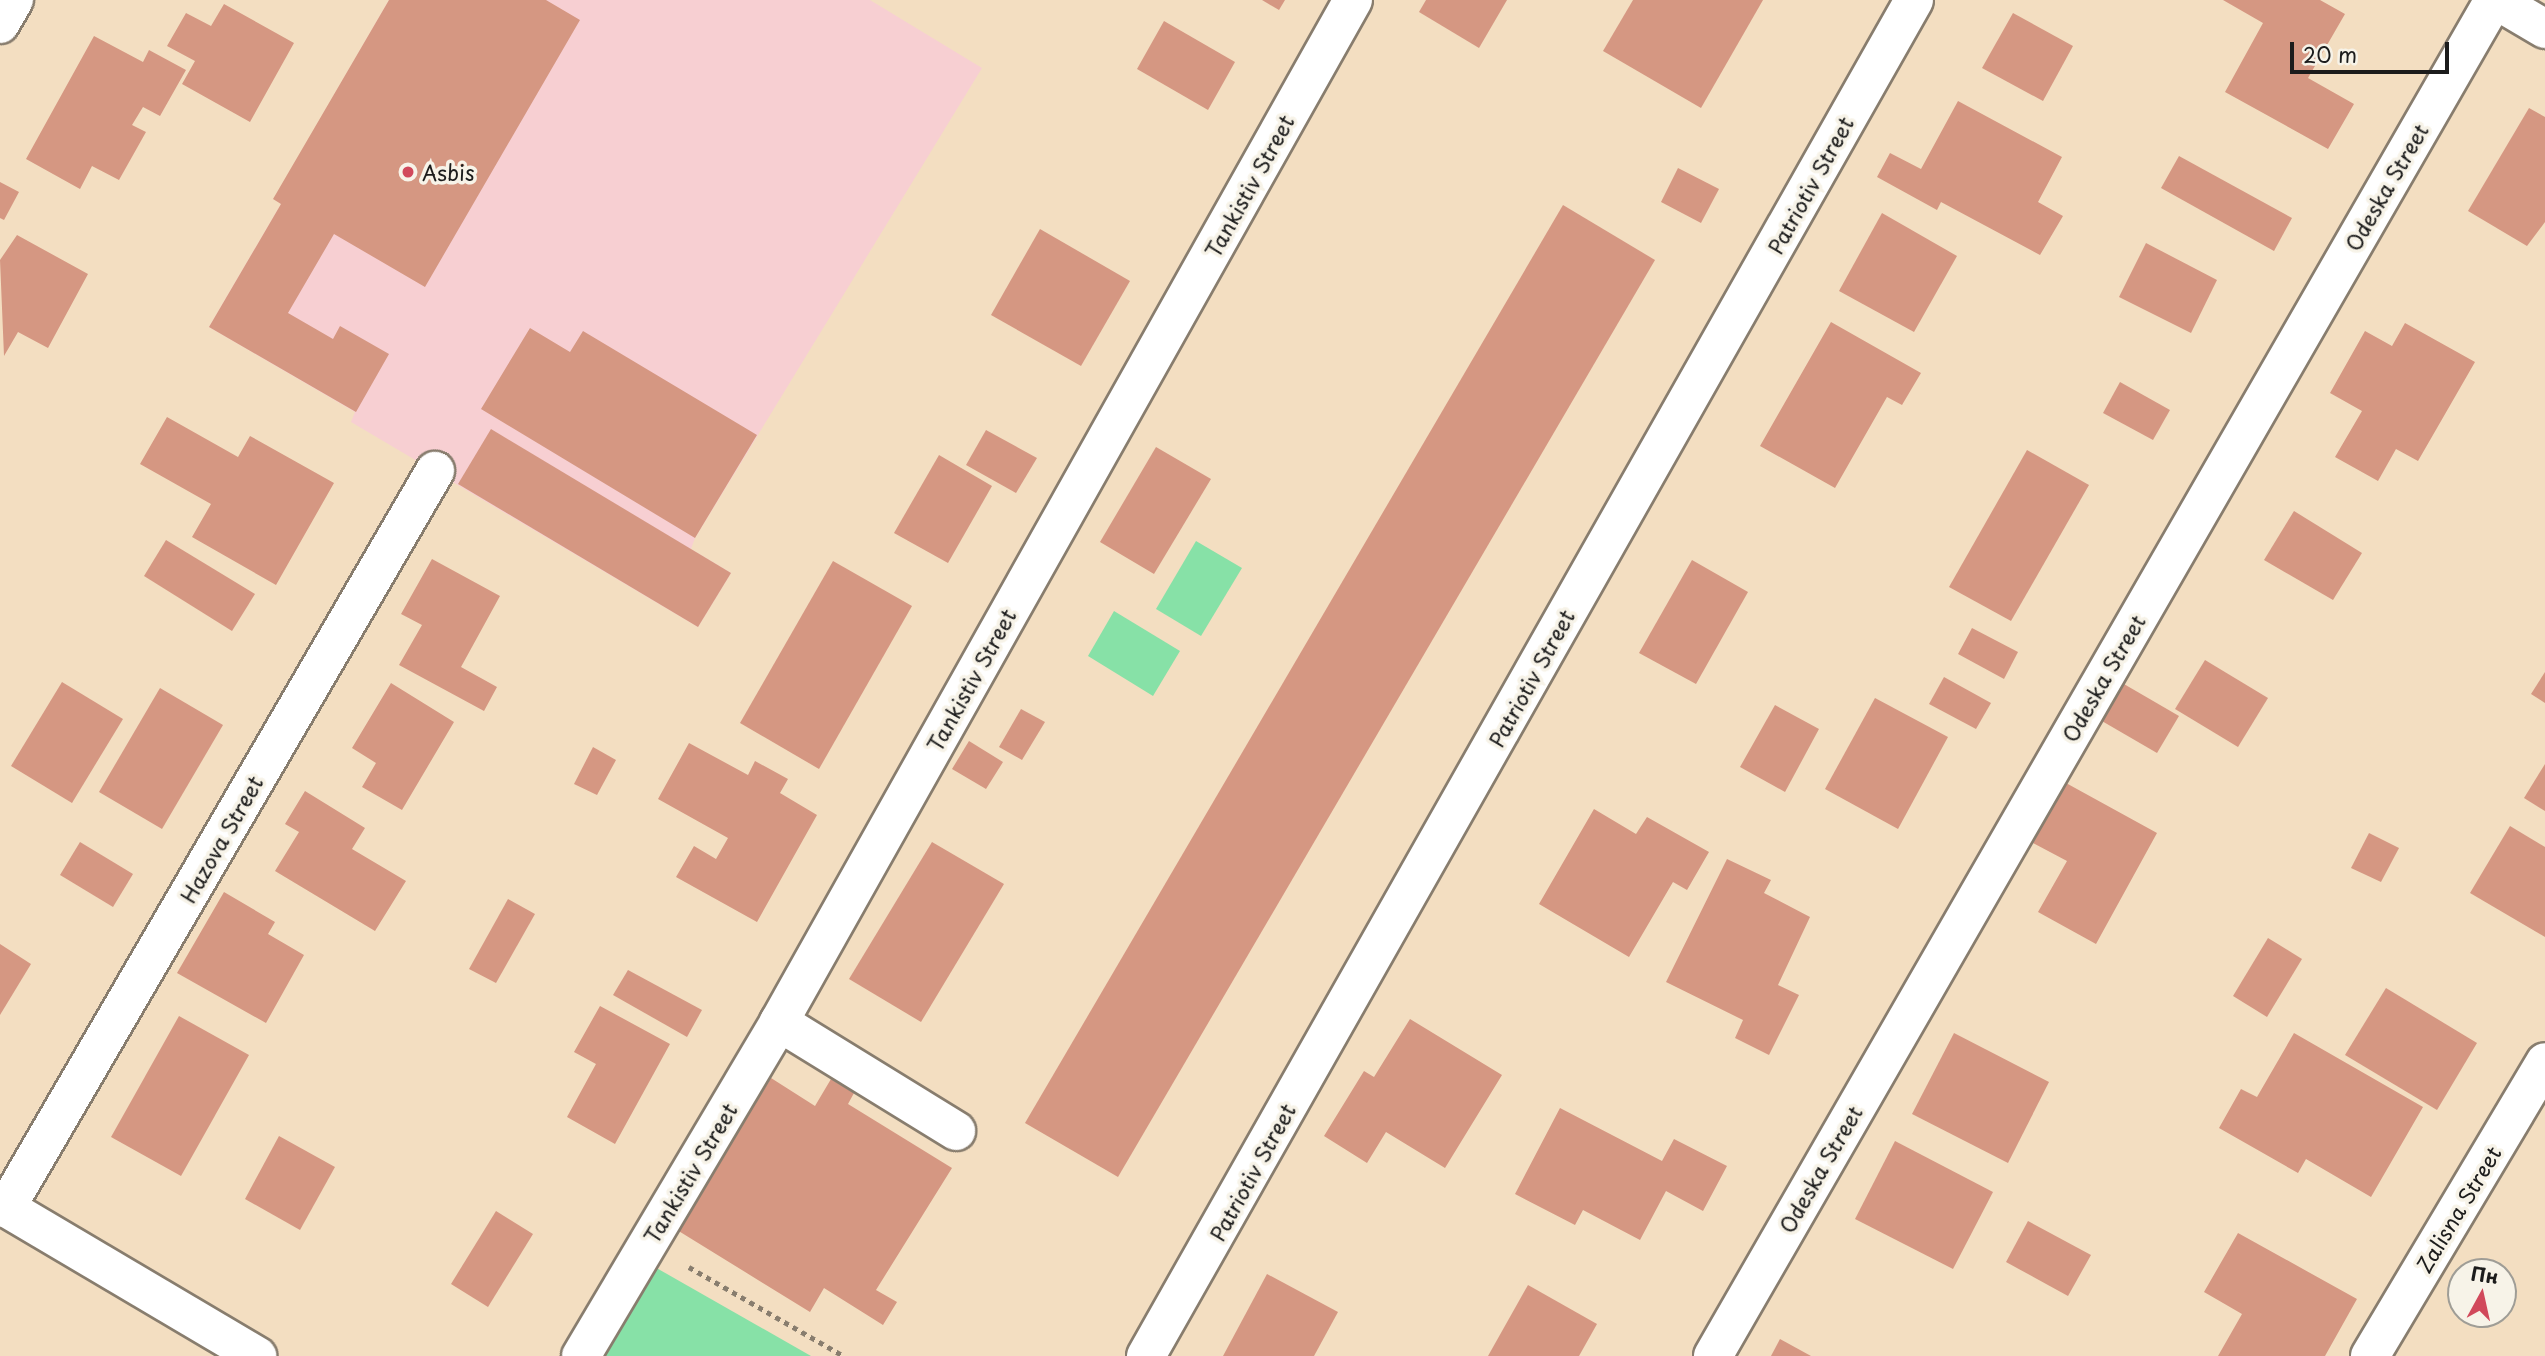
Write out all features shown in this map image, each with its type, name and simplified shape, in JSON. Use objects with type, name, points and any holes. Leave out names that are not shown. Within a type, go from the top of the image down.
[{"type":"street","points":[[0,24],[14,0]]},
{"type":"street","name":"Tankistiv Street","points":[[581,1356],[779,1022],[1353,0]]},
{"type":"street","name":"Patriotiv Street","points":[[1146,1356],[1914,0]]},
{"type":"street","points":[[2495,0],[2545,29]]},
{"type":"street","name":"Odeska Street","points":[[1713,1356],[2495,0]]},
{"type":"street","name":"Hazova Street","points":[[3,1206],[435,471]]},
{"type":"street","points":[[779,1022],[956,1131]]},
{"type":"street","name":"Zalisna Street","points":[[2370,1356],[2545,1062]]},
{"type":"street","points":[[3,1206],[257,1356]]},
{"type":"path","points":[[682,1263],[844,1356]]},
{"type":"shaded area","points":[[389,0],[870,0],[982,68],[695,538],[691,549],[731,573],[698,627],[351,422],[355,412],[209,327],[281,204],[274,199]]},
{"type":"green space","points":[[1196,541],[1242,568],[1201,636],[1156,609]]},
{"type":"green space","points":[[1114,611],[1180,651],[1153,696],[1088,656]]},
{"type":"green space","points":[[653,1266],[811,1356],[602,1356]]},
{"type":"building","points":[[389,0],[546,0],[580,20],[425,287],[334,234],[288,313],[333,339],[340,326],[389,354],[356,412],[209,327],[281,204],[273,199]]},
{"type":"building","points":[[1262,0],[1285,0],[1279,10]]},
{"type":"building","points":[[1426,0],[1507,0],[1479,48],[1419,12]]},
{"type":"building","points":[[1633,0],[1763,0],[1701,108],[1603,51]]},
{"type":"building","points":[[2223,0],[2320,0],[2345,14],[2308,78],[2354,104],[2328,149],[2225,92],[2263,23]]},
{"type":"building","points":[[224,4],[294,43],[250,122],[182,84],[195,61],[167,46],[186,13],[211,26]]},
{"type":"building","points":[[2013,13],[2073,46],[2043,101],[1982,68]]},
{"type":"building","points":[[1164,21],[1235,62],[1208,110],[1137,69]]},
{"type":"building","points":[[94,36],[143,62],[149,50],[186,70],[160,116],[143,107],[132,125],[146,132],[119,180],[92,166],[80,189],[26,159]]},
{"type":"building","points":[[1958,101],[2062,157],[2038,202],[2063,216],[2040,255],[1941,202],[1937,210],[1877,177],[1890,153],[1921,169]]},
{"type":"building","points":[[2529,108],[2545,117],[2545,222],[2527,246],[2468,211]]},
{"type":"building","points":[[2179,156],[2292,218],[2274,251],[2161,188]]},
{"type":"building","points":[[1678,168],[1719,189],[1701,223],[1661,202]]},
{"type":"building","points":[[0,182],[19,192],[4,220],[0,218]]},
{"type":"building","points":[[1563,205],[1655,260],[1118,1177],[1025,1123]]},
{"type":"building","points":[[1882,213],[1957,256],[1914,332],[1839,291]]},
{"type":"building","points":[[1040,229],[1130,281],[1081,366],[991,315]]},
{"type":"building","points":[[17,235],[88,274],[48,348],[18,332],[4,356],[0,260]]},
{"type":"building","points":[[2146,243],[2217,280],[2191,333],[2119,297]]},
{"type":"building","points":[[1831,322],[1921,373],[1902,405],[1887,397],[1835,488],[1760,446]]},
{"type":"building","points":[[2405,323],[2475,362],[2418,461],[2396,449],[2378,481],[2335,457],[2362,411],[2330,393],[2365,331],[2392,346]]},
{"type":"building","points":[[530,328],[570,352],[583,331],[757,435],[695,538],[481,409]]},
{"type":"building","points":[[2120,382],[2170,410],[2153,440],[2103,413]]},
{"type":"building","points":[[167,417],[238,457],[250,436],[334,483],[276,585],[192,537],[211,504],[140,464]]},
{"type":"building","points":[[491,429],[731,573],[698,627],[458,484]]},
{"type":"building","points":[[986,430],[1037,458],[1016,493],[966,465]]},
{"type":"building","points":[[1156,447],[1211,479],[1154,574],[1100,542]]},
{"type":"building","points":[[2027,450],[2089,485],[2011,621],[1949,587]]},
{"type":"building","points":[[939,455],[992,486],[948,563],[894,533]]},
{"type":"building","points":[[2294,511],[2362,553],[2333,600],[2264,560]]},
{"type":"building","points":[[166,540],[255,594],[232,631],[144,576]]},
{"type":"building","points":[[432,559],[500,596],[461,667],[497,687],[484,711],[399,665],[422,625],[401,614]]},
{"type":"building","points":[[1692,560],[1748,592],[1696,684],[1639,653]]},
{"type":"building","points":[[833,561],[912,606],[819,769],[740,723]]},
{"type":"building","points":[[1972,628],[2018,652],[2004,679],[1958,654]]},
{"type":"building","points":[[2205,660],[2268,698],[2238,747],[2175,709]]},
{"type":"building","points":[[2545,672],[2545,703],[2531,694]]},
{"type":"building","points":[[1944,677],[1991,703],[1976,729],[1929,704]]},
{"type":"building","points":[[2117,680],[2179,716],[2157,753],[2095,717]]},
{"type":"building","points":[[62,682],[123,719],[72,803],[11,766]]},
{"type":"building","points":[[391,683],[454,722],[402,810],[362,787],[376,763],[352,748]]},
{"type":"building","points":[[160,688],[223,725],[162,829],[99,792]]},
{"type":"building","points":[[1875,698],[1948,737],[1898,829],[1825,789]]},
{"type":"building","points":[[1775,705],[1819,729],[1785,792],[1740,767]]},
{"type":"building","points":[[1021,709],[1045,722],[1022,760],[999,747]]},
{"type":"building","points":[[969,741],[1003,762],[986,789],[952,769]]},
{"type":"building","points":[[689,743],[748,775],[755,761],[788,779],[780,793],[817,815],[757,922],[676,877],[694,846],[716,859],[728,838],[658,799]]},
{"type":"building","points":[[593,747],[616,760],[597,795],[574,784]]},
{"type":"building","points":[[2545,764],[2545,811],[2524,798]]},
{"type":"building","points":[[2066,783],[2157,833],[2096,944],[2038,912],[2067,861],[2033,843]]},
{"type":"building","points":[[305,791],[365,828],[352,849],[406,881],[375,931],[275,871],[299,832],[285,824]]},
{"type":"building","points":[[1594,809],[1636,834],[1647,817],[1709,852],[1687,890],[1673,882],[1629,957],[1539,904]]},
{"type":"building","points":[[2510,826],[2545,847],[2545,937],[2470,893]]},
{"type":"building","points":[[2369,833],[2399,848],[2381,882],[2351,868]]},
{"type":"building","points":[[80,842],[133,874],[113,907],[60,875]]},
{"type":"building","points":[[932,842],[1004,884],[921,1022],[849,979]]},
{"type":"building","points":[[1727,859],[1771,880],[1764,893],[1810,917],[1778,985],[1799,995],[1769,1055],[1735,1038],[1743,1020],[1666,982]]},
{"type":"building","points":[[224,892],[275,922],[268,934],[304,955],[266,1023],[177,973]]},
{"type":"building","points":[[508,899],[535,914],[496,983],[469,969]]},
{"type":"building","points":[[2268,938],[2302,959],[2267,1017],[2233,996]]},
{"type":"building","points":[[0,944],[31,964],[0,1015]]},
{"type":"building","points":[[628,970],[702,1010],[687,1037],[613,995]]},
{"type":"building","points":[[2386,988],[2477,1043],[2437,1110],[2345,1055]]},
{"type":"building","points":[[600,1006],[670,1044],[615,1144],[567,1117],[596,1064],[574,1052]]},
{"type":"building","points":[[179,1016],[249,1055],[181,1176],[111,1137]]},
{"type":"building","points":[[1410,1019],[1502,1075],[1445,1168],[1386,1132],[1367,1163],[1324,1136],[1364,1071],[1374,1077]]},
{"type":"building","points":[[1954,1033],[2049,1082],[2008,1163],[1912,1114]]},
{"type":"building","points":[[2294,1033],[2423,1107],[2371,1197],[2306,1159],[2298,1173],[2219,1128],[2241,1089],[2257,1097]]},
{"type":"building","points":[[771,1078],[815,1106],[831,1079],[854,1093],[848,1104],[952,1168],[876,1290],[897,1302],[883,1325],[824,1288],[810,1312],[677,1230]]},
{"type":"building","points":[[1560,1108],[1662,1161],[1674,1139],[1727,1166],[1703,1211],[1666,1191],[1640,1240],[1583,1210],[1575,1225],[1515,1194]]},
{"type":"building","points":[[279,1136],[335,1167],[300,1230],[245,1199]]},
{"type":"building","points":[[1895,1141],[1993,1192],[1953,1269],[1855,1219]]},
{"type":"building","points":[[496,1211],[533,1234],[488,1307],[451,1284]]},
{"type":"building","points":[[2028,1221],[2091,1255],[2068,1296],[2006,1262]]},
{"type":"building","points":[[2238,1233],[2357,1299],[2325,1356],[2218,1356],[2242,1314],[2204,1292]]},
{"type":"building","points":[[1267,1274],[1338,1312],[1314,1356],[1223,1356]]},
{"type":"building","points":[[1528,1285],[1597,1324],[1579,1356],[1488,1356]]},
{"type":"building","points":[[1780,1339],[1811,1356],[1771,1356]]},
{"type":"place","name":"Asbis","points":[[408,172]]}]
